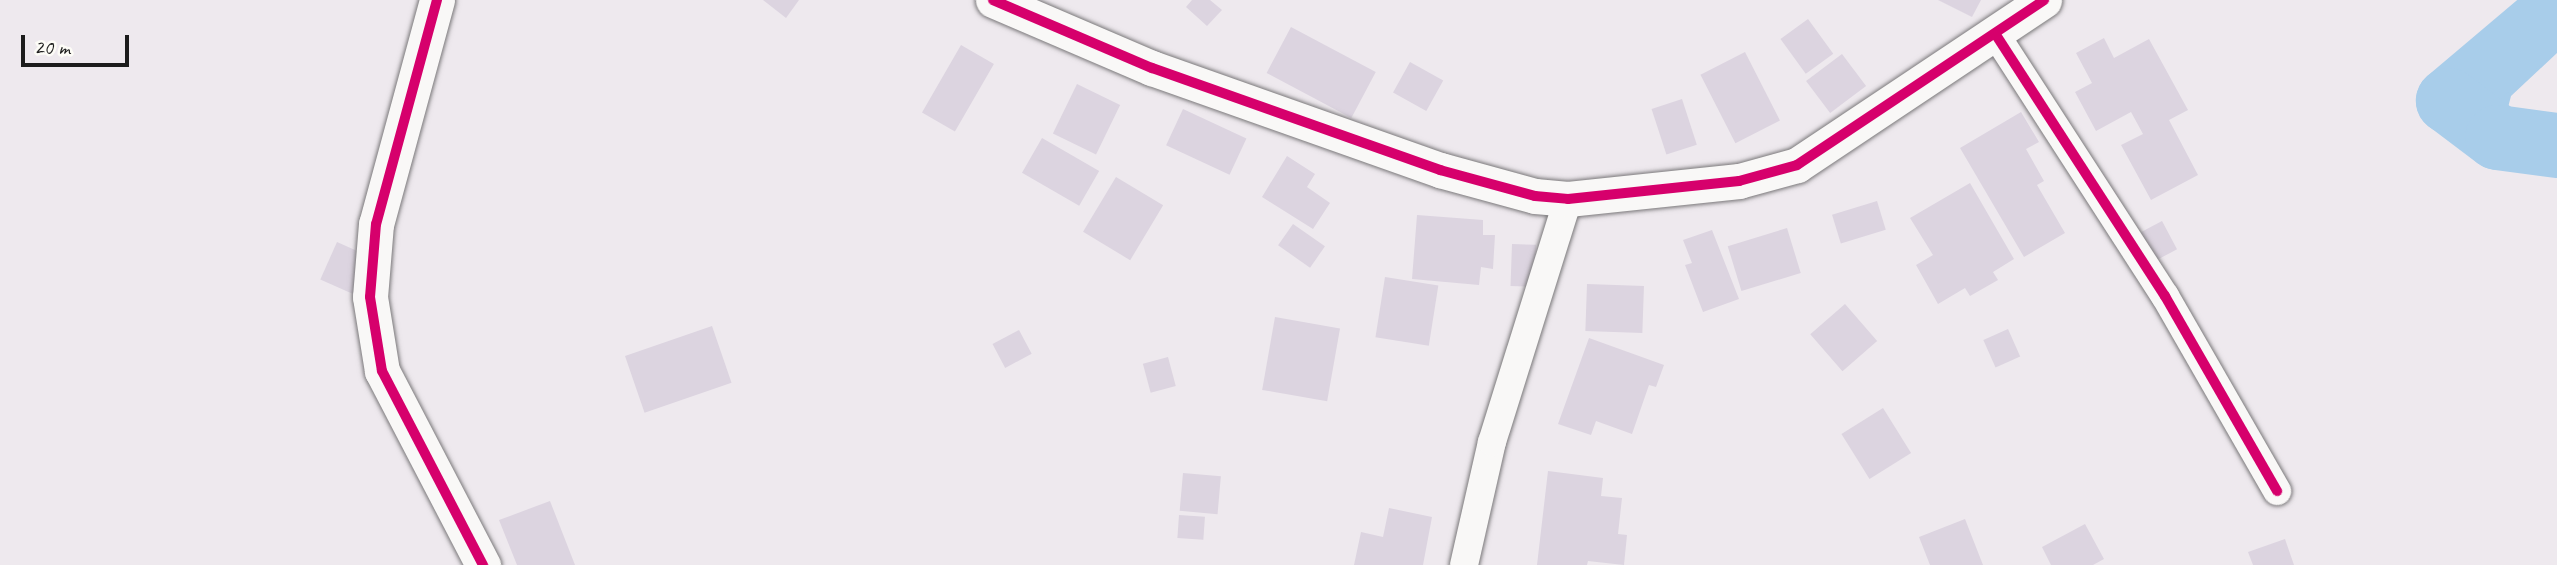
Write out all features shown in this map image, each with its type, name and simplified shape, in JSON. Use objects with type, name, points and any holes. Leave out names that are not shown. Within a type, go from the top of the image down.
[{"type":"street","points":[[437,0],[376,224],[370,297],[382,370],[483,565]]},
{"type":"street","points":[[993,0],[1152,68],[1440,170],[1535,196],[1568,199],[1739,181],[1797,165],[1996,35],[2044,0]]},
{"type":"street","points":[[1996,35],[2165,296],[2277,491]]},
{"type":"street","points":[[1464,565],[1492,442],[1568,199]]},
{"type":"water","points":[[2557,27],[2557,53],[2511,96],[2504,123],[2543,154],[2557,157],[2557,172],[2512,166],[2473,136],[2492,93],[2531,47]]},
{"type":"building","points":[[763,0],[799,0],[786,18]]},
{"type":"building","points":[[1192,0],[1210,0],[1222,10],[1207,26],[1186,7]]},
{"type":"building","points":[[1938,0],[1981,0],[1972,17]]},
{"type":"building","points":[[1808,19],[1833,54],[1806,74],[1780,39]]},
{"type":"building","points":[[1291,27],[1376,72],[1351,118],[1267,73]]},
{"type":"building","points":[[2104,38],[2114,58],[2149,39],[2188,110],[2169,120],[2198,175],[2151,200],[2121,145],[2143,134],[2131,112],[2096,131],[2075,92],[2092,83],[2076,53]]},
{"type":"building","points":[[961,45],[994,64],[955,132],[922,113]]},
{"type":"building","points":[[1745,52],[1780,121],[1735,143],[1700,75]]},
{"type":"building","points":[[1842,54],[1866,86],[1830,113],[1806,81]]},
{"type":"building","points":[[1410,62],[1443,80],[1426,111],[1393,93]]},
{"type":"building","points":[[1077,84],[1120,105],[1096,154],[1053,133]]},
{"type":"building","points":[[1682,99],[1697,145],[1666,155],[1652,109]]},
{"type":"building","points":[[1183,109],[1246,139],[1230,175],[1166,145]]},
{"type":"building","points":[[2021,112],[2039,142],[2026,149],[2044,181],[2037,185],[2065,233],[2024,257],[1960,148]]},
{"type":"building","points":[[1042,138],[1099,171],[1079,206],[1022,173]]},
{"type":"building","points":[[1287,156],[1315,174],[1307,187],[1330,203],[1313,229],[1262,197]]},
{"type":"building","points":[[1116,177],[1163,205],[1130,260],[1083,232]]},
{"type":"building","points":[[1970,183],[2014,259],[1993,272],[1998,280],[1970,296],[1965,288],[1938,304],[1916,265],[1933,255],[1910,218]]},
{"type":"building","points":[[1877,201],[1886,230],[1841,243],[1832,215]]},
{"type":"building","points":[[1417,215],[1483,220],[1483,235],[1495,235],[1493,269],[1481,267],[1479,285],[1412,279]]},
{"type":"building","points":[[2162,221],[2177,249],[2156,261],[2141,232]]},
{"type":"building","points":[[1293,224],[1325,246],[1310,268],[1278,245]]},
{"type":"building","points":[[1787,228],[1801,273],[1741,291],[1728,246]]},
{"type":"building","points":[[1712,230],[1739,299],[1703,312],[1685,265],[1692,263],[1683,240]]},
{"type":"building","points":[[337,242],[375,259],[359,297],[320,279]]},
{"type":"building","points":[[1512,244],[1536,245],[1535,287],[1511,286]]},
{"type":"building","points":[[1385,277],[1438,285],[1429,346],[1375,337]]},
{"type":"building","points":[[1587,284],[1644,286],[1642,333],[1585,331]]},
{"type":"building","points":[[1845,304],[1877,341],[1842,371],[1810,334]]},
{"type":"building","points":[[1275,317],[1340,328],[1327,401],[1262,390]]},
{"type":"building","points":[[712,326],[732,383],[645,413],[625,356]]},
{"type":"building","points":[[2008,329],[2020,356],[1996,367],[1983,340]]},
{"type":"building","points":[[1019,330],[1032,354],[1005,368],[993,344]]},
{"type":"building","points":[[1589,338],[1664,365],[1656,387],[1649,385],[1632,434],[1596,421],[1591,435],[1558,424]]},
{"type":"building","points":[[1168,357],[1176,386],[1151,393],[1143,364]]},
{"type":"building","points":[[1883,408],[1911,453],[1870,479],[1841,434]]},
{"type":"building","points":[[1548,471],[1603,478],[1601,496],[1622,498],[1618,534],[1627,535],[1624,565],[1588,561],[1587,565],[1537,565]]},
{"type":"building","points":[[1183,473],[1221,476],[1218,514],[1180,511]]},
{"type":"building","points":[[550,501],[575,565],[517,565],[499,520]]},
{"type":"building","points":[[1389,508],[1432,517],[1423,565],[1354,565],[1361,532],[1383,537]]},
{"type":"building","points":[[1179,515],[1205,517],[1203,540],[1177,538]]},
{"type":"building","points":[[1965,519],[1983,565],[1930,565],[1919,537]]},
{"type":"building","points":[[2085,524],[2104,559],[2093,565],[2051,565],[2042,547]]},
{"type":"building","points":[[2285,539],[2294,565],[2253,565],[2248,552]]},
{"type":"waterway","points":[[2557,8],[2448,100],[2497,137],[2557,145]]},
{"type":"cycle path","points":[[437,0],[376,224],[370,297],[382,371],[483,565]]},
{"type":"cycle path","points":[[993,0],[1152,68],[1440,170],[1535,196],[1568,199],[1739,181],[1797,165],[2044,0]]},
{"type":"cycle path","points":[[1996,35],[2165,296],[2277,491]]}]
